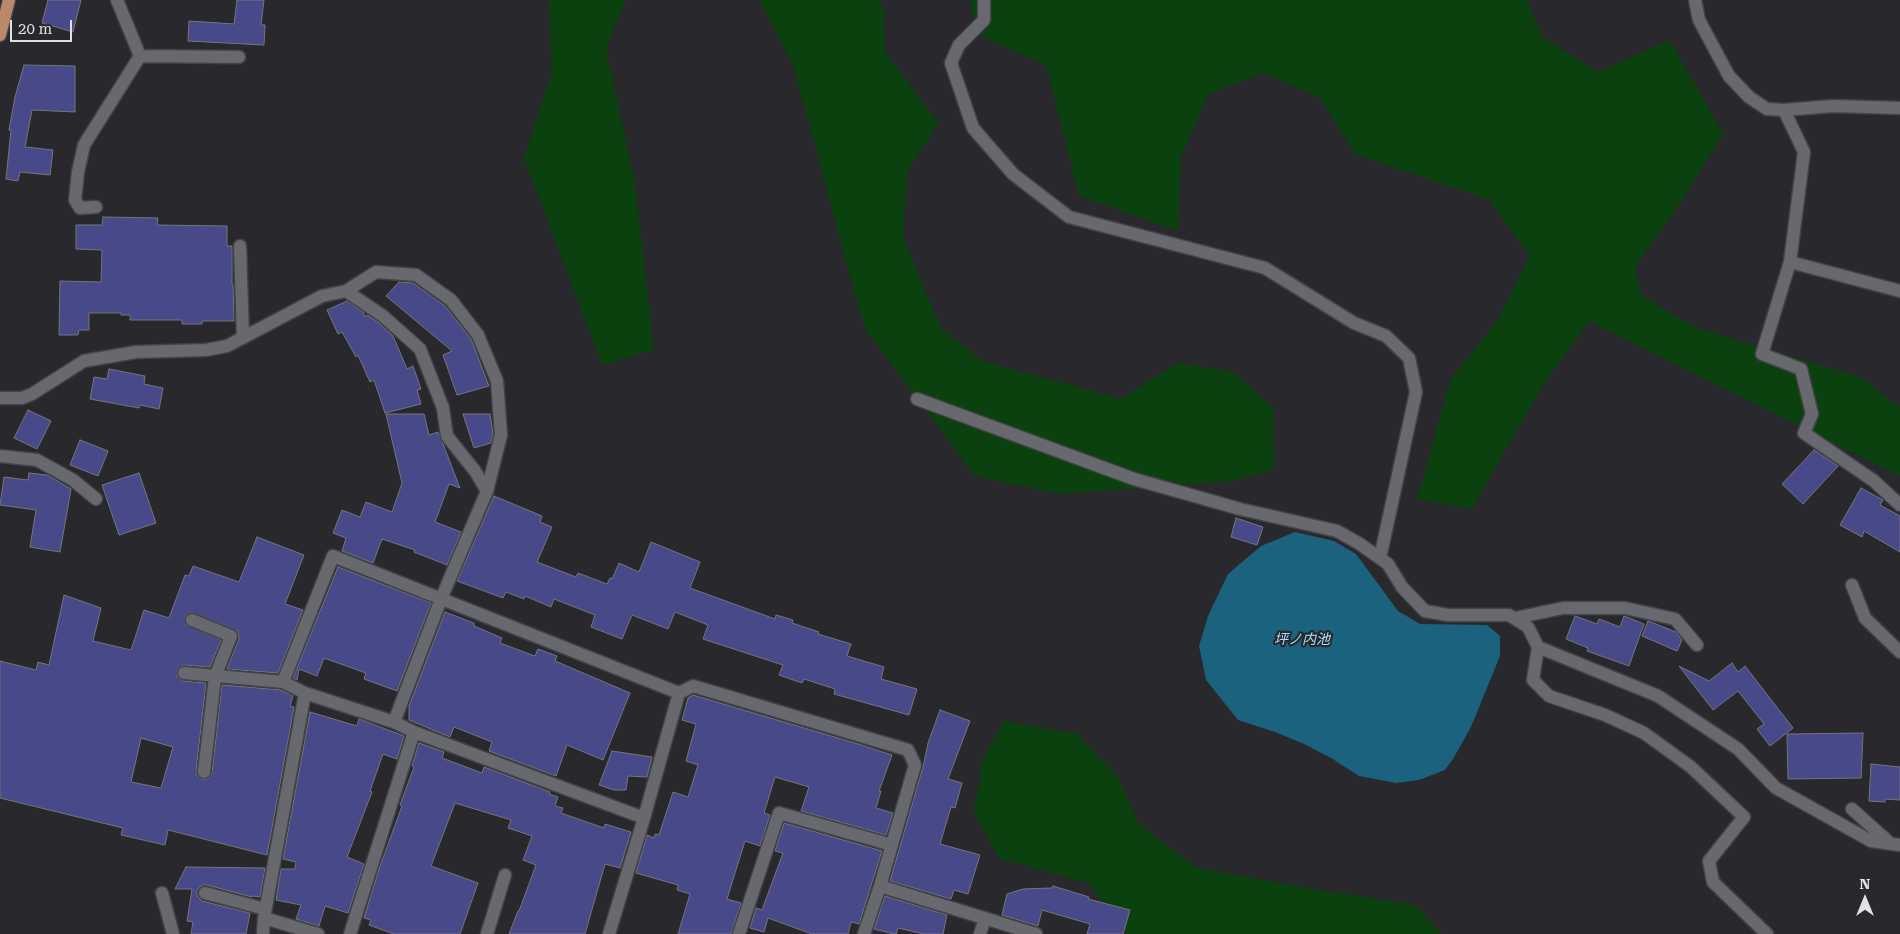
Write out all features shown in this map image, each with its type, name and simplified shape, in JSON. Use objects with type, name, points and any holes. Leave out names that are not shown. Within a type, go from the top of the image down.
[{"type":"main road","points":[[0,35],[9,0]]},
{"type":"street","points":[[117,0],[140,56]]},
{"type":"street","points":[[984,0],[984,20],[958,45],[951,63],[972,128],[1013,174],[1069,217],[1265,268],[1354,323],[1386,336],[1409,358],[1416,392],[1380,558]]},
{"type":"street","points":[[1695,0],[1700,20],[1729,76],[1749,97],[1761,105],[1767,108],[1784,110],[1833,106],[1900,108]]},
{"type":"street","points":[[140,56],[239,57]]},
{"type":"street","points":[[96,206],[80,208],[75,200],[78,172],[84,145],[140,56]]},
{"type":"street","points":[[1784,110],[1804,152],[1790,262],[1762,354],[1801,369],[1812,414],[1804,433],[1874,481],[1900,505]]},
{"type":"street","points":[[240,246],[243,338]]},
{"type":"street","points":[[1790,262],[1900,291]]},
{"type":"street","points":[[0,398],[22,398],[32,394],[84,361],[136,352],[206,350],[227,346],[322,296],[346,291],[376,272],[416,275],[452,300],[478,335],[497,381],[501,435],[487,491],[441,599],[394,722]]},
{"type":"street","points":[[346,291],[383,316],[420,349],[443,408],[447,436],[475,471],[487,491]]},
{"type":"street","points":[[917,399],[1134,479],[1240,509],[1337,531],[1360,544],[1388,564],[1402,587],[1425,611],[1448,615],[1509,615],[1515,618],[1528,627],[1538,647],[1533,680],[1550,696],[1605,715],[1644,732],[1691,767],[1744,817],[1709,861],[1713,882],[1767,934]]},
{"type":"street","points":[[0,456],[37,460],[73,480],[96,499]]},
{"type":"street","points":[[283,682],[333,556],[679,693],[694,686],[908,750],[915,765],[864,934]]},
{"type":"street","points":[[1852,584],[1865,618],[1900,652]]},
{"type":"street","points":[[1515,618],[1563,608],[1626,608],[1675,619],[1697,645]]},
{"type":"street","points":[[192,620],[231,636],[215,677],[204,772]]},
{"type":"street","points":[[1538,647],[1658,696],[1738,749],[1776,788],[1871,841],[1896,845]]},
{"type":"street","points":[[184,673],[283,682],[305,693],[394,722],[414,732],[644,818]]},
{"type":"street","points":[[262,934],[264,914],[305,693]]},
{"type":"street","points":[[609,934],[679,693]]},
{"type":"street","points":[[350,934],[414,732]]},
{"type":"street","points":[[1852,809],[1896,845]]},
{"type":"street","points":[[739,934],[778,813],[892,845]]},
{"type":"street","points":[[487,934],[505,875]]},
{"type":"street","points":[[880,886],[1036,934]]},
{"type":"street","points":[[162,893],[173,934]]},
{"type":"street","points":[[205,893],[318,934]]},
{"type":"street","points":[[980,934],[985,918]]},
{"type":"green space","points":[[549,0],[626,0],[606,48],[635,184],[654,350],[602,365],[524,158],[552,72]]},
{"type":"green space","points":[[759,0],[878,0],[883,6],[885,52],[938,123],[907,173],[903,237],[941,328],[982,361],[1121,399],[1177,363],[1231,371],[1273,408],[1274,469],[1235,481],[1060,494],[975,476],[864,327],[793,65]]},
{"type":"green space","points":[[970,0],[1527,0],[1541,36],[1598,72],[1670,40],[1723,134],[1686,194],[1635,267],[1642,296],[1696,328],[1861,377],[1900,408],[1900,476],[1589,321],[1540,390],[1472,509],[1417,499],[1450,381],[1499,318],[1530,256],[1489,200],[1356,155],[1320,98],[1264,73],[1208,94],[1181,158],[1178,231],[1079,196],[1046,65],[976,34]]},
{"type":"green space","points":[[1004,721],[1077,734],[1118,777],[1139,824],[1196,868],[1416,905],[1441,934],[1127,934],[1088,883],[1000,859],[974,813],[983,759]]},
{"type":"water","name":"坪ノ内池","points":[[1295,532],[1334,541],[1356,554],[1398,611],[1420,624],[1487,625],[1500,636],[1500,656],[1471,727],[1445,770],[1419,780],[1396,783],[1359,776],[1304,744],[1238,720],[1206,680],[1199,646],[1208,616],[1228,574],[1261,546]]},
{"type":"building","points":[[48,0],[81,0],[73,32],[42,23]]},
{"type":"building","points":[[237,0],[264,0],[261,25],[265,25],[264,45],[188,41],[189,21],[234,24]]},
{"type":"building","points":[[24,65],[75,66],[75,112],[32,110],[25,147],[53,150],[50,175],[20,172],[18,181],[6,179],[11,130],[9,130],[15,97]]},
{"type":"building","points":[[103,217],[158,218],[157,225],[227,226],[227,246],[232,246],[234,321],[202,321],[202,324],[182,324],[182,320],[130,320],[130,315],[121,315],[121,313],[89,313],[89,330],[79,330],[78,335],[59,335],[60,281],[101,282],[102,250],[76,249],[76,225],[102,225]]},
{"type":"building","points":[[399,282],[413,283],[445,306],[471,339],[489,386],[457,395],[443,355],[452,351],[386,296]]},
{"type":"building","points":[[347,301],[363,312],[365,317],[367,315],[378,322],[393,336],[407,369],[413,366],[421,389],[417,390],[421,404],[385,413],[374,380],[370,382],[358,355],[356,357],[342,332],[338,334],[327,310]]},
{"type":"building","points":[[109,369],[145,376],[144,384],[163,388],[159,409],[140,405],[139,408],[90,399],[94,377],[107,379]]},
{"type":"building","points":[[28,410],[51,421],[37,449],[14,438]]},
{"type":"building","points":[[386,414],[424,414],[429,435],[438,432],[443,444],[460,488],[449,484],[435,522],[461,532],[447,565],[414,552],[415,550],[382,539],[373,563],[342,551],[346,538],[333,533],[342,510],[360,517],[366,502],[392,512],[402,483]]},
{"type":"building","points":[[463,414],[490,414],[493,434],[491,443],[474,448]]},
{"type":"building","points":[[80,440],[108,451],[98,476],[70,465]]},
{"type":"building","points":[[1814,450],[1838,466],[1803,504],[1782,484]]},
{"type":"building","points":[[29,473],[47,475],[71,489],[60,552],[30,547],[36,510],[0,505],[4,477],[28,480]]},
{"type":"building","points":[[139,473],[156,523],[119,535],[102,485]]},
{"type":"building","points":[[1861,488],[1883,500],[1880,505],[1900,516],[1900,552],[1864,531],[1862,537],[1840,525]]},
{"type":"building","points":[[494,496],[542,516],[540,522],[552,527],[537,562],[576,577],[578,573],[607,584],[610,578],[612,579],[619,563],[639,572],[651,542],[700,562],[690,588],[775,619],[776,615],[793,620],[792,623],[819,632],[818,634],[851,644],[847,656],[884,667],[881,679],[917,689],[909,715],[834,694],[835,689],[804,679],[802,683],[779,675],[783,665],[703,639],[708,625],[675,612],[668,629],[632,615],[622,639],[591,627],[595,615],[554,599],[551,607],[525,596],[524,599],[506,592],[503,598],[457,581]]},
{"type":"building","points":[[1236,518],[1263,527],[1257,545],[1231,537]]},
{"type":"building","points":[[257,537],[304,555],[285,604],[303,610],[278,673],[227,669],[239,639],[238,631],[191,612],[185,616],[186,625],[221,640],[210,667],[184,665],[178,668],[176,673],[177,677],[183,681],[206,683],[196,771],[197,776],[203,780],[208,779],[212,773],[222,685],[281,690],[293,696],[290,706],[294,707],[267,855],[168,830],[165,845],[121,835],[123,828],[0,798],[0,661],[36,670],[38,662],[49,665],[64,595],[101,608],[93,641],[131,650],[144,610],[169,618],[185,575],[189,576],[193,566],[239,582]],"holes":[[[141,738],[173,747],[161,788],[131,782]]]},
{"type":"building","points":[[338,567],[431,603],[397,691],[364,679],[366,673],[324,658],[317,676],[299,669],[297,680],[293,678]]},
{"type":"building","points":[[445,612],[474,623],[474,626],[502,638],[500,643],[535,656],[538,649],[557,656],[555,661],[630,693],[603,760],[567,745],[556,776],[489,751],[492,742],[454,727],[450,737],[409,720],[409,706]]},
{"type":"building","points":[[1575,616],[1597,624],[1599,619],[1620,627],[1624,616],[1644,624],[1629,666],[1587,651],[1588,648],[1566,639]]},
{"type":"building","points":[[1648,621],[1676,632],[1682,640],[1677,651],[1642,636]]},
{"type":"building","points":[[1732,663],[1738,672],[1745,666],[1793,728],[1770,746],[1757,729],[1764,724],[1738,691],[1713,710],[1679,666],[1709,681]]},
{"type":"building","points":[[693,695],[892,755],[879,791],[881,791],[876,808],[893,813],[886,835],[801,811],[809,787],[775,777],[764,813],[770,815],[760,846],[745,841],[727,899],[741,903],[731,934],[678,934],[690,894],[677,890],[678,885],[636,873],[647,835],[654,838],[655,834],[659,835],[673,792],[688,797],[698,765],[686,761],[696,724],[682,720],[688,698]]},
{"type":"building","points":[[940,710],[970,721],[948,779],[962,783],[955,808],[951,807],[940,844],[980,855],[968,894],[954,890],[951,899],[890,881],[923,767],[928,743]]},
{"type":"building","points":[[310,712],[357,726],[359,719],[404,736],[397,759],[383,754],[370,791],[372,792],[347,857],[364,864],[348,913],[325,906],[319,926],[296,919],[301,905],[276,900],[281,869],[295,869],[296,862],[283,859]]},
{"type":"building","points":[[1863,733],[1861,778],[1788,779],[1787,734]]},
{"type":"building","points":[[419,743],[444,752],[442,758],[482,773],[484,767],[550,792],[549,794],[558,797],[555,806],[563,808],[561,813],[604,828],[605,824],[631,832],[620,868],[605,864],[585,934],[509,934],[536,865],[523,860],[532,836],[508,828],[511,820],[455,803],[431,866],[478,883],[460,934],[394,934],[369,925],[371,920],[364,918],[379,869],[402,806],[400,805],[414,767],[412,766]]},
{"type":"building","points":[[612,751],[652,757],[647,777],[628,776],[626,790],[614,790],[599,785]]},
{"type":"building","points":[[1871,764],[1900,767],[1900,800],[1885,799],[1885,802],[1869,801]]},
{"type":"building","points":[[784,823],[882,851],[859,924],[851,922],[848,934],[812,934],[768,918],[764,932],[750,928],[756,908],[762,910],[783,853],[775,851]]},
{"type":"building","points":[[186,867],[265,868],[260,897],[252,897],[207,885],[202,885],[197,890],[197,896],[202,901],[250,913],[246,934],[191,934],[193,922],[187,921],[192,889],[175,889]]},
{"type":"building","points":[[1053,886],[1089,897],[1088,899],[1130,910],[1123,934],[1087,934],[1090,924],[1042,910],[1038,926],[1002,915],[1007,894],[1023,889],[1052,888]]},
{"type":"building","points":[[885,896],[947,915],[943,934],[924,934],[898,928],[896,934],[894,934],[874,929]]}]
